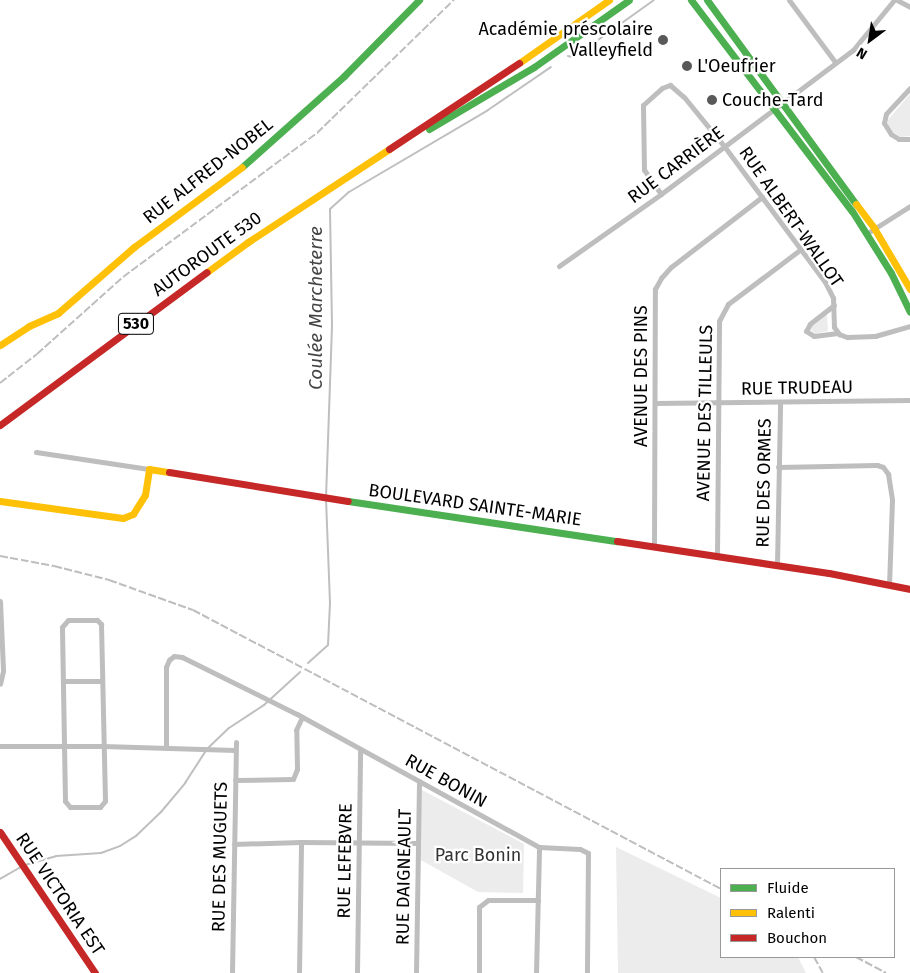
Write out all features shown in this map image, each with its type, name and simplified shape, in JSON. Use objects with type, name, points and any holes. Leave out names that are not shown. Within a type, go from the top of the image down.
[{"type":"main road","name":"RUE ALFRED-NOBEL","points":[[0,345],[29,326],[58,313],[134,247],[247,162],[344,76],[418,0]]},
{"type":"main road","name":"AUTOROUTE 530","points":[[0,425],[226,258],[363,165],[503,75],[609,0]]},
{"type":"main road","name":"AUTOROUTE 530","points":[[363,165],[502,87],[629,0]]},
{"type":"main road","points":[[691,0],[852,211],[891,274],[910,312]]},
{"type":"main road","points":[[707,0],[783,100],[802,131],[874,228],[910,289]]},
{"type":"main road","points":[[0,501],[122,518],[133,514],[139,506],[145,495],[149,469]]},
{"type":"main road","name":"BOULEVARD SAINTE-MARIE","points":[[149,469],[332,499],[777,565],[910,589]]},
{"type":"main road","name":"RUE VICTORIA EST","points":[[0,832],[95,973]]},
{"type":"street","points":[[788,0],[835,62]]},
{"type":"street","name":"RUE CARRIÈRE","points":[[559,266],[661,194],[783,100],[853,50],[895,0]]},
{"type":"street","points":[[895,0],[910,7]]},
{"type":"street","name":"RUE ALBERT-WALLOT","points":[[661,194],[644,170],[643,105],[662,88],[670,85],[680,92],[724,146],[831,292],[834,305],[834,327],[838,333]]},
{"type":"street","points":[[910,88],[886,114],[884,123],[891,134],[899,139],[910,139]]},
{"type":"street","name":"AVENUE DES PINS","points":[[654,546],[654,305],[658,283],[671,267],[762,197]]},
{"type":"street","points":[[866,234],[910,206]]},
{"type":"street","name":"AVENUE DES TILLEULS","points":[[717,556],[718,326],[724,309],[733,300],[801,249]]},
{"type":"street","name":"RUE ALBERT-WALLOT","points":[[834,305],[810,324],[806,331],[814,336],[838,333],[846,336],[875,336],[910,326]]},
{"type":"street","name":"RUE TRUDEAU","points":[[655,403],[910,400]]},
{"type":"street","name":"RUE DES ORMES","points":[[777,565],[780,402]]},
{"type":"street","name":"BOULEVARD SAINTE-MARIE","points":[[36,452],[149,469]]},
{"type":"street","points":[[778,467],[877,465],[883,467],[888,474],[892,500],[888,585]]},
{"type":"street","points":[[0,601],[2,671],[0,684]]},
{"type":"street","points":[[68,620],[99,620],[101,624],[105,802],[98,808],[72,807],[66,804],[63,681],[64,623],[68,620]]},
{"type":"street","name":"RUE BONIN","points":[[166,747],[166,667],[169,660],[174,656],[182,657],[300,715],[539,847],[580,849],[588,852],[588,973]]},
{"type":"street","points":[[63,681],[102,682]]},
{"type":"street","points":[[235,780],[293,779],[297,769],[296,730],[300,715]]},
{"type":"street","name":"RUE DES MUGUETS","points":[[232,973],[236,742]]},
{"type":"street","points":[[0,746],[166,747],[236,750]]},
{"type":"street","name":"RUE LEFEBVRE","points":[[357,973],[360,749]]},
{"type":"street","name":"RUE DAIGNEAULT","points":[[416,973],[419,781]]},
{"type":"street","points":[[299,973],[301,842]]},
{"type":"street","points":[[234,844],[301,842],[418,843]]},
{"type":"street","points":[[536,973],[539,847]]},
{"type":"street","points":[[479,973],[479,907],[488,900],[538,900]]},
{"type":"green space","points":[[910,94],[910,136],[901,137],[890,130],[887,121]]},
{"type":"green space","points":[[827,314],[828,331],[815,334],[811,330],[812,326]]},
{"type":"green space","name":"Parc Bonin","points":[[422,790],[524,844],[523,893],[478,892],[419,859]]},
{"type":"green space","points":[[616,847],[720,898],[720,958],[798,958],[806,973],[618,973]]},
{"type":"waterway","name":"Coulée Marcheterre","points":[[568,56],[572,57],[591,45],[654,0]]},
{"type":"waterway","name":"Coulée Marcheterre","points":[[308,663],[328,645],[330,603],[326,498],[332,325],[330,209],[349,192],[488,110],[551,67]]},
{"type":"waterway","name":"Coulée Marcheterre","points":[[25,865],[56,856],[101,853],[120,846],[136,836],[161,812],[185,783],[207,749],[229,728],[264,705],[300,672]]},
{"type":"waterway","name":"Coulée Marcheterre","points":[[0,879],[21,867]]},
{"type":"railway","points":[[0,383],[37,354],[123,277],[317,133],[454,0]]},
{"type":"railway","points":[[0,556],[54,566],[109,580],[193,610],[720,888]]},
{"type":"railway","points":[[815,958],[823,973]]},
{"type":"railway","points":[[858,958],[886,973]]},
{"type":"traffic: fast","points":[[242,167],[344,76],[419,0]]},
{"type":"traffic: fast","points":[[429,129],[534,67],[629,0]]},
{"type":"traffic: fast","points":[[691,0],[852,211],[891,273],[910,312]]},
{"type":"traffic: fast","points":[[707,0],[856,204]]},
{"type":"traffic: fast","points":[[348,501],[617,541]]},
{"type":"traffic: slow","points":[[519,63],[609,0]]},
{"type":"traffic: slow","points":[[207,272],[248,242],[389,149]]},
{"type":"traffic: slow","points":[[0,345],[29,326],[58,313],[134,247],[242,167]]},
{"type":"traffic: slow","points":[[856,204],[874,228],[910,289]]},
{"type":"traffic: slow","points":[[0,501],[123,518],[133,514],[145,495],[149,469],[169,472]]},
{"type":"traffic: jam","points":[[389,149],[519,63]]},
{"type":"traffic: jam","points":[[0,425],[207,272]]},
{"type":"traffic: jam","points":[[169,472],[348,501]]},
{"type":"traffic: jam","points":[[617,541],[829,573],[910,589]]},
{"type":"traffic: jam","points":[[0,832],[95,973]]},
{"type":"place","name":"Académie préscolaire Valleyfield","points":[[663,40]]},
{"type":"place","name":"L'Oeufrier","points":[[687,66]]},
{"type":"place","name":"Couche-Tard","points":[[712,100]]}]
